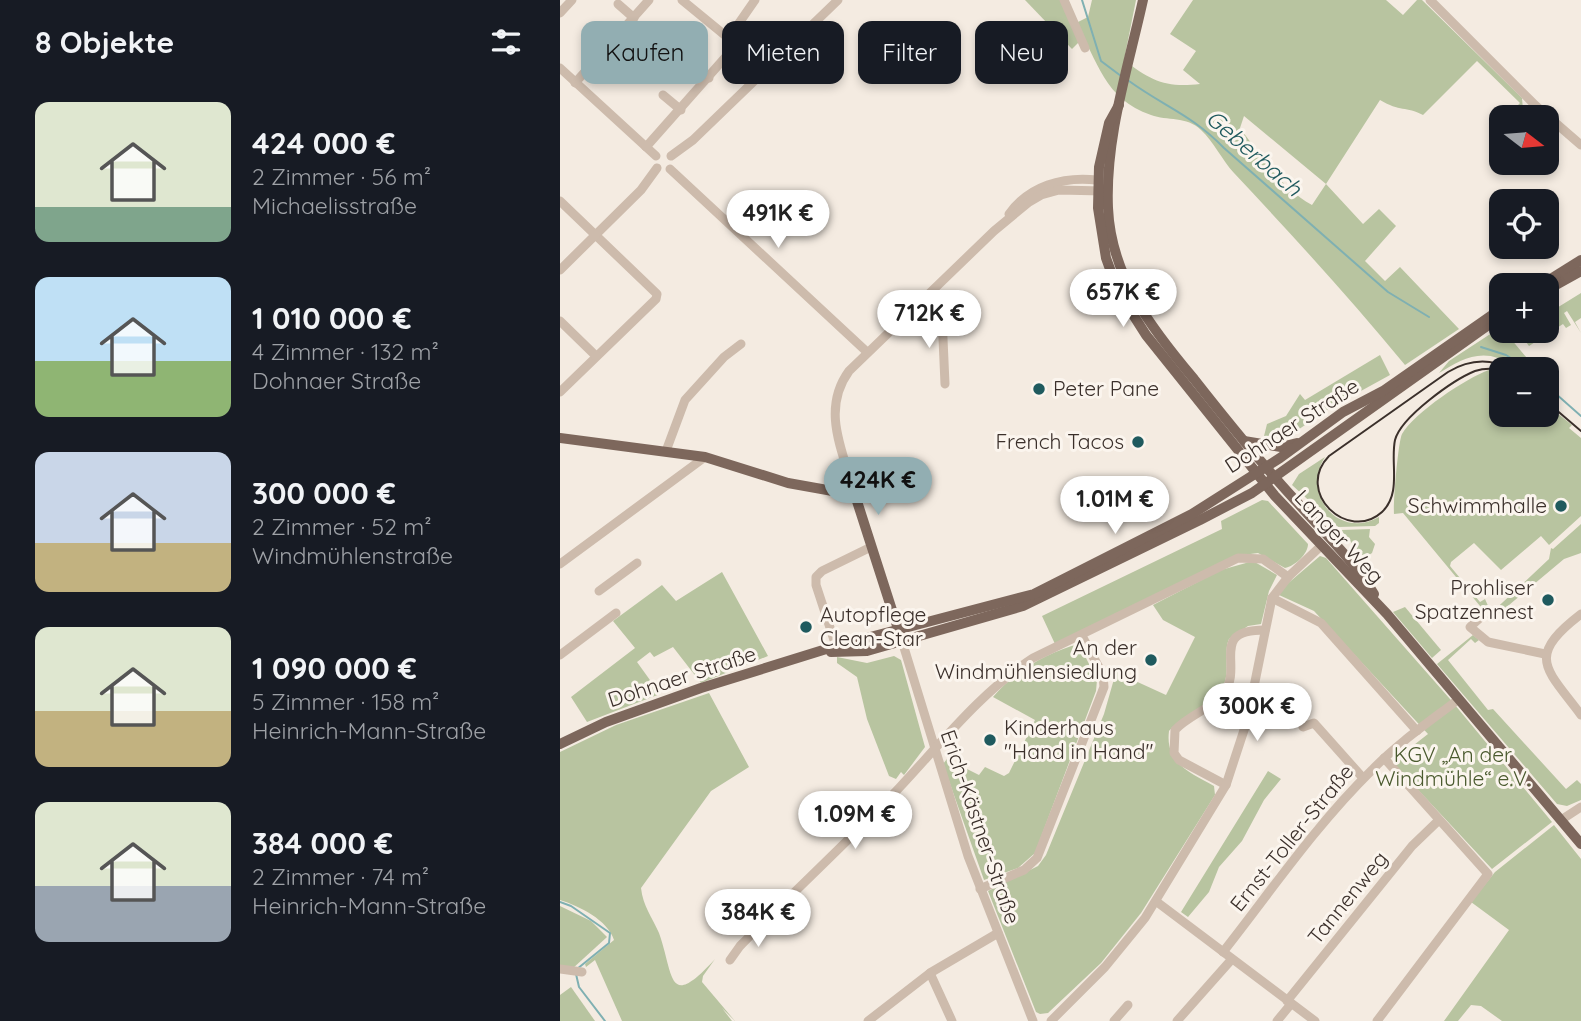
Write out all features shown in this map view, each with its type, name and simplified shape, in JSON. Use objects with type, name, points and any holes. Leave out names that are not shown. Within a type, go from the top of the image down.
[{"type":"main road","points":[[1143,0],[1119,102],[1109,123],[1103,186],[1104,245],[1118,291],[1163,358],[1270,480]]},
{"type":"main road","points":[[1103,186],[1111,238],[1125,281],[1153,330],[1244,441],[1261,470]]},
{"type":"main road","points":[[1559,274],[1581,260]]},
{"type":"main road","points":[[1559,283],[1581,271]]},
{"type":"main road","name":"Dohnaer Straße","points":[[818,653],[855,653],[900,635],[1034,594],[1180,521],[1261,470],[1489,317]]},
{"type":"main road","name":"Dohnaer Straße","points":[[560,744],[645,708],[836,646],[900,635],[1035,601],[1200,520],[1270,480],[1489,325]]},
{"type":"main road","points":[[560,438],[705,457],[788,483],[855,495],[900,635]]},
{"type":"main road","points":[[1244,441],[1281,447],[1303,442]]},
{"type":"main road","name":"Langer Weg","points":[[1270,480],[1322,545],[1387,614],[1581,844]]},
{"type":"main road","name":"Langer Weg","points":[[1270,480],[1350,559],[1387,614]]},
{"type":"street","points":[[560,13],[572,0]]},
{"type":"street","points":[[632,21],[649,0]]},
{"type":"street","points":[[682,0],[722,30]]},
{"type":"street","points":[[740,21],[755,0]]},
{"type":"street","points":[[816,21],[838,0]]},
{"type":"street","points":[[1064,0],[1085,48]]},
{"type":"street","points":[[1430,0],[1536,106],[1581,145]]},
{"type":"street","points":[[618,4],[634,18]]},
{"type":"street","points":[[646,147],[722,62]]},
{"type":"street","points":[[560,68],[656,156],[656,168],[641,190],[560,270]]},
{"type":"street","points":[[575,83],[581,77]]},
{"type":"street","points":[[670,169],[671,156],[693,140],[751,84]]},
{"type":"street","points":[[663,95],[681,110]]},
{"type":"street","points":[[656,156],[662,153],[671,156]]},
{"type":"street","points":[[656,168],[663,171],[670,169]]},
{"type":"street","points":[[670,169],[867,352]]},
{"type":"street","points":[[855,495],[837,436],[834,409],[842,380],[867,352],[1002,223],[1013,208],[1038,187],[1059,182],[1103,186]]},
{"type":"street","points":[[560,201],[657,293],[656,299],[560,392]]},
{"type":"street","points":[[927,296],[942,316],[945,384]]},
{"type":"street","points":[[560,321],[596,356]]},
{"type":"street","points":[[666,451],[685,400],[723,356],[741,344]]},
{"type":"street","points":[[560,564],[705,457]]},
{"type":"street","points":[[1051,1021],[1105,967],[1157,902],[1226,785],[1247,721],[1272,598],[1288,577],[1322,545]]},
{"type":"street","points":[[836,646],[816,585],[816,577],[822,571],[871,547]]},
{"type":"street","points":[[730,960],[740,946],[899,788],[933,747],[1010,674],[1033,658],[1238,558],[1263,559],[1288,577]]},
{"type":"street","points":[[599,592],[637,563]]},
{"type":"street","points":[[1272,598],[1321,623],[1417,731]]},
{"type":"street","points":[[560,655],[616,613]]},
{"type":"street","points":[[1581,614],[1553,637],[1545,654],[1549,671],[1581,715]]},
{"type":"street","points":[[1480,618],[1469,627],[1484,640],[1545,654]]},
{"type":"street","points":[[1226,785],[1179,760],[1173,741],[1181,724],[1225,692],[1230,680],[1230,645],[1236,637],[1245,631],[1265,630]]},
{"type":"street","name":"Erich-Kästner-Straße","points":[[900,635],[933,747],[980,889],[1033,1021]]},
{"type":"street","points":[[980,889],[1032,864],[1042,850],[1104,687],[1103,675],[1082,636]]},
{"type":"street","name":"Ernst-Toller-Straße","points":[[1223,952],[1301,851],[1363,778],[1459,699]]},
{"type":"street","points":[[1303,727],[1314,723],[1363,778]]},
{"type":"street","points":[[1377,1021],[1488,874],[1384,758]]},
{"type":"street","points":[[1561,820],[1581,807]]},
{"type":"street","name":"Tannenweg","points":[[1277,1021],[1412,846],[1439,820]]},
{"type":"street","points":[[1157,902],[1314,1021]]},
{"type":"street","points":[[868,1021],[930,973],[998,933]]},
{"type":"street","points":[[1177,1021],[1232,959]]},
{"type":"street","points":[[560,969],[577,971]]},
{"type":"street","points":[[930,973],[952,1021]]},
{"type":"street","points":[[1114,1021],[1128,1005]]},
{"type":"green space","points":[[1025,0],[1060,0],[1080,41],[1072,49],[1068,45],[1068,21],[1045,21]]},
{"type":"green space","points":[[1092,0],[1136,0],[1124,60],[1151,78],[1168,84],[1188,85],[1200,84],[1183,70],[1196,51],[1170,34],[1193,0],[1386,0],[1403,15],[1417,0],[1422,0],[1522,98],[1523,105],[1518,105],[1520,103],[1477,61],[1423,115],[1380,100],[1326,184],[1363,224],[1379,209],[1396,226],[1365,261],[1385,281],[1400,267],[1459,329],[1405,365],[1321,267],[1234,173],[1201,130],[1190,123],[1157,117],[1135,108],[1112,89],[1076,23],[1088,17]],"holes":[[[1244,116],[1326,184],[1312,205],[1281,181],[1264,160],[1240,128]]]},
{"type":"green space","points":[[1581,293],[1581,318],[1575,322],[1581,333],[1567,311],[1564,313],[1571,325],[1566,328],[1563,324],[1559,327],[1559,307]]},
{"type":"green space","points":[[1489,335],[1489,343],[1514,343],[1526,357],[1474,356],[1439,373],[1449,361]]},
{"type":"green space","points":[[1380,355],[1390,375],[1330,408],[1289,436],[1264,436],[1267,424],[1286,416],[1300,394],[1305,400]]},
{"type":"green space","points":[[1489,370],[1489,427],[1559,427],[1559,415],[1572,425],[1569,428],[1581,438],[1581,516],[1549,545],[1541,536],[1501,570],[1474,543],[1451,562],[1450,566],[1480,602],[1485,599],[1489,608],[1485,612],[1403,513],[1394,514],[1397,460],[1402,434],[1417,416],[1467,380]]},
{"type":"green space","points":[[1325,457],[1319,471],[1318,486],[1321,499],[1328,510],[1350,523],[1364,523],[1379,517],[1379,523],[1375,526],[1338,527],[1292,485],[1299,474]]},
{"type":"green space","points":[[1262,500],[1268,501],[1308,544],[1306,552],[1297,562],[1285,568],[1258,553],[1235,556],[1055,644],[1042,616],[1222,529],[1221,521]]},
{"type":"green space","points":[[1581,524],[1581,553],[1564,559],[1490,621],[1487,617],[1549,559],[1551,548]]},
{"type":"green space","points":[[1370,529],[1369,537],[1375,544],[1372,553],[1364,558],[1341,530]]},
{"type":"green space","name":"KGV „An der Windmühle“ e.V.","points":[[1320,556],[1326,558],[1450,699],[1552,822],[1492,869],[1392,762],[1428,734],[1314,611],[1279,595],[1286,585]]},
{"type":"green space","points":[[1253,561],[1277,575],[1269,591],[1261,624],[1248,626],[1229,639],[1226,679],[1220,691],[1169,731],[1169,742],[1175,759],[1188,771],[1214,786],[1215,795],[1141,913],[1101,963],[1048,1013],[1040,1014],[1036,1012],[988,891],[1038,866],[1046,855],[1104,714],[1118,665],[1131,679],[1166,695],[1195,637],[1163,620],[1153,605],[1221,570]]},
{"type":"green space","points":[[722,572],[768,656],[701,683],[673,647],[654,657],[650,652],[637,662],[660,694],[587,722],[571,697],[635,648],[613,621],[662,585],[676,601]]},
{"type":"green space","points":[[1405,607],[1441,650],[1432,658],[1393,612]]},
{"type":"green space","points":[[1473,635],[1479,640],[1475,643],[1471,639],[1448,660],[1488,710],[1493,709],[1566,789],[1577,780],[1581,784],[1581,800],[1567,806],[1557,804],[1437,664]]},
{"type":"green space","points":[[1079,644],[1097,680],[1096,691],[1035,853],[1018,868],[984,880],[943,764],[947,759],[979,775],[985,767],[1004,776],[1009,773],[1035,720],[993,697],[1011,679],[1032,664]]},
{"type":"green space","points":[[894,656],[901,660],[925,747],[904,775],[901,772],[896,779],[889,776],[867,719],[857,677],[837,663],[837,657],[867,663]]},
{"type":"green space","points":[[709,693],[749,767],[711,791],[641,888],[675,982],[680,985],[688,983],[715,959],[702,982],[735,1021],[722,1008],[732,1021],[622,1021],[595,960],[586,967],[585,964],[614,940],[611,933],[592,915],[560,900],[560,752],[616,725]]},
{"type":"green space","points":[[1268,771],[1281,779],[1264,800],[1242,841],[1219,867],[1209,892],[1188,917],[1181,912]]},
{"type":"green space","points":[[1554,825],[1581,859],[1581,1021],[1502,1021],[1481,1006],[1471,1005],[1458,1021],[1444,1021],[1509,930],[1471,902],[1495,872]]},
{"type":"green space","points":[[560,906],[591,921],[607,937],[572,969],[560,967]]},
{"type":"green space","points":[[571,987],[595,1021],[560,1021],[560,995]]},
{"type":"waterway","name":"Geberbach","points":[[1082,0],[1101,61],[1121,76]]},
{"type":"waterway","name":"Geberbach","points":[[1129,81],[1201,127],[1388,292],[1429,317]]},
{"type":"waterway","name":"Geberbach","points":[[1481,347],[1509,357]]},
{"type":"waterway","name":"Geberbach","points":[[1559,397],[1581,416]]},
{"type":"waterway","points":[[560,902],[571,906],[610,933],[609,943],[577,969]]},
{"type":"waterway","points":[[576,974],[579,987],[605,1021]]},
{"type":"tram line","points":[[1489,362],[1471,363],[1448,372],[1329,456],[1320,470],[1318,484],[1321,498],[1330,509],[1341,517],[1354,521],[1369,520],[1382,512],[1394,487],[1394,449],[1399,431],[1417,410],[1442,391],[1475,371],[1489,369]]},
{"type":"tram line","points":[[1559,412],[1581,431]]},
{"type":"place","name":"Peter Pane","points":[[1039,389]]},
{"type":"place","name":"French Tacos","points":[[1138,442]]},
{"type":"place","name":"Schwimmhalle","points":[[1561,506]]},
{"type":"place","name":"Prohliser Spatzennest","points":[[1548,600]]},
{"type":"place","name":"Autopflege Clean-Star","points":[[806,627]]},
{"type":"place","name":"An der Windmühlensiedlung","points":[[1151,660]]},
{"type":"place","name":"Kinderhaus \"Hand in Hand\"","points":[[990,740]]}]
